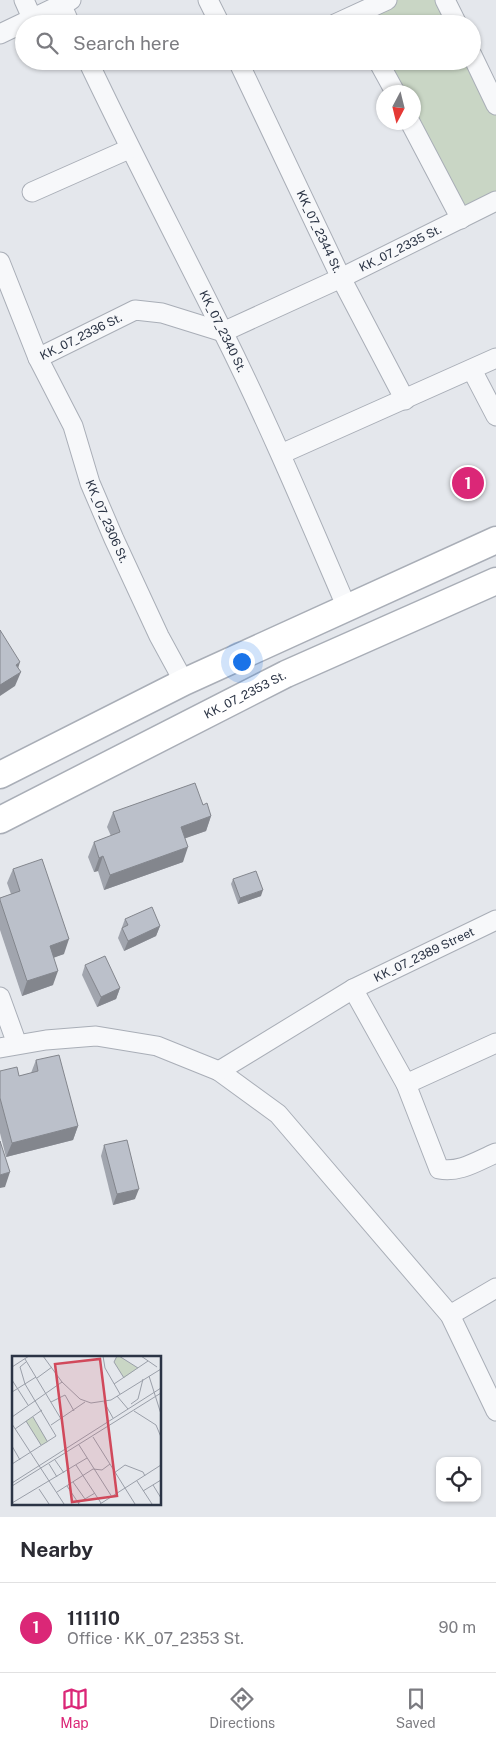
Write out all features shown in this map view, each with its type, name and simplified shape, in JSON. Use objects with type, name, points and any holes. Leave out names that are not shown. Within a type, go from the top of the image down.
[{"type":"street","points":[[24,0],[31,15]]},
{"type":"street","points":[[208,0],[216,15]]},
{"type":"street","points":[[363,15],[387,0]]},
{"type":"street","points":[[446,0],[453,15]]},
{"type":"street","points":[[38,15],[66,2],[68,15]]},
{"type":"street","points":[[0,34],[15,26]]},
{"type":"street","name":"KK_07_2340 St.","points":[[92,70],[129,149],[223,332],[281,454],[347,608]]},
{"type":"street","name":"KK_07_2344 St.","points":[[247,70],[341,278],[405,400]]},
{"type":"street","points":[[383,70],[391,85]]},
{"type":"street","points":[[479,70],[496,105]]},
{"type":"street","points":[[414,130],[461,219]]},
{"type":"street","points":[[32,192],[129,149]]},
{"type":"street","name":"KK_07_2335 St.","points":[[223,332],[341,278],[496,201]]},
{"type":"street","name":"KK_07_2336 St.","points":[[0,263],[38,358],[135,310],[162,313],[223,332]]},
{"type":"street","name":"KK_07_2306 St.","points":[[38,358],[73,426],[90,483],[114,539],[159,636],[184,682]]},
{"type":"street","points":[[281,454],[496,358]]},
{"type":"street","points":[[472,370],[496,416]]},
{"type":"street","points":[[0,775],[184,682],[496,540]]},
{"type":"street","name":"KK_07_2353 St.","points":[[0,820],[286,674],[496,582]]},
{"type":"street","name":"KK_07_2389 Street","points":[[219,1071],[354,990],[496,920]]},
{"type":"street","points":[[354,990],[406,1084],[439,1169],[450,1171],[463,1168],[496,1153]]},
{"type":"street","points":[[0,997],[9,1046],[46,1040],[96,1036],[158,1046],[219,1071],[278,1114],[450,1314],[496,1411]]},
{"type":"street","points":[[406,1084],[496,1043]]},
{"type":"street","points":[[450,1314],[496,1288]]},
{"type":"green space","points":[[387,0],[445,0],[452,15],[354,15]]},
{"type":"green space","points":[[383,70],[477,70],[496,105],[496,201],[461,219],[418,130],[421,130],[421,85],[391,85]]},
{"type":"building","points":[[0,630],[20,662],[16,665],[21,672],[0,685]]},
{"type":"building","points":[[195,783],[203,805],[207,803],[211,816],[181,827],[188,847],[110,875],[103,856],[99,858],[94,842],[120,832],[113,812]]},
{"type":"building","points":[[42,859],[69,939],[50,946],[58,971],[27,981],[0,898],[20,891],[13,869]]},
{"type":"building","points":[[256,871],[263,890],[240,898],[233,879]]},
{"type":"building","points":[[152,907],[160,926],[128,941],[122,928],[128,925],[125,919]]},
{"type":"building","points":[[105,956],[120,988],[101,997],[85,965]]},
{"type":"building","points":[[59,1055],[78,1126],[12,1143],[0,1098],[0,1071],[17,1067],[19,1076],[38,1071],[36,1060]]},
{"type":"building","points":[[127,1140],[139,1189],[117,1194],[104,1145]]},
{"type":"building","points":[[0,1141],[10,1172],[0,1175]]},
{"type":"place","name":"111110","points":[[468,483]]}]
